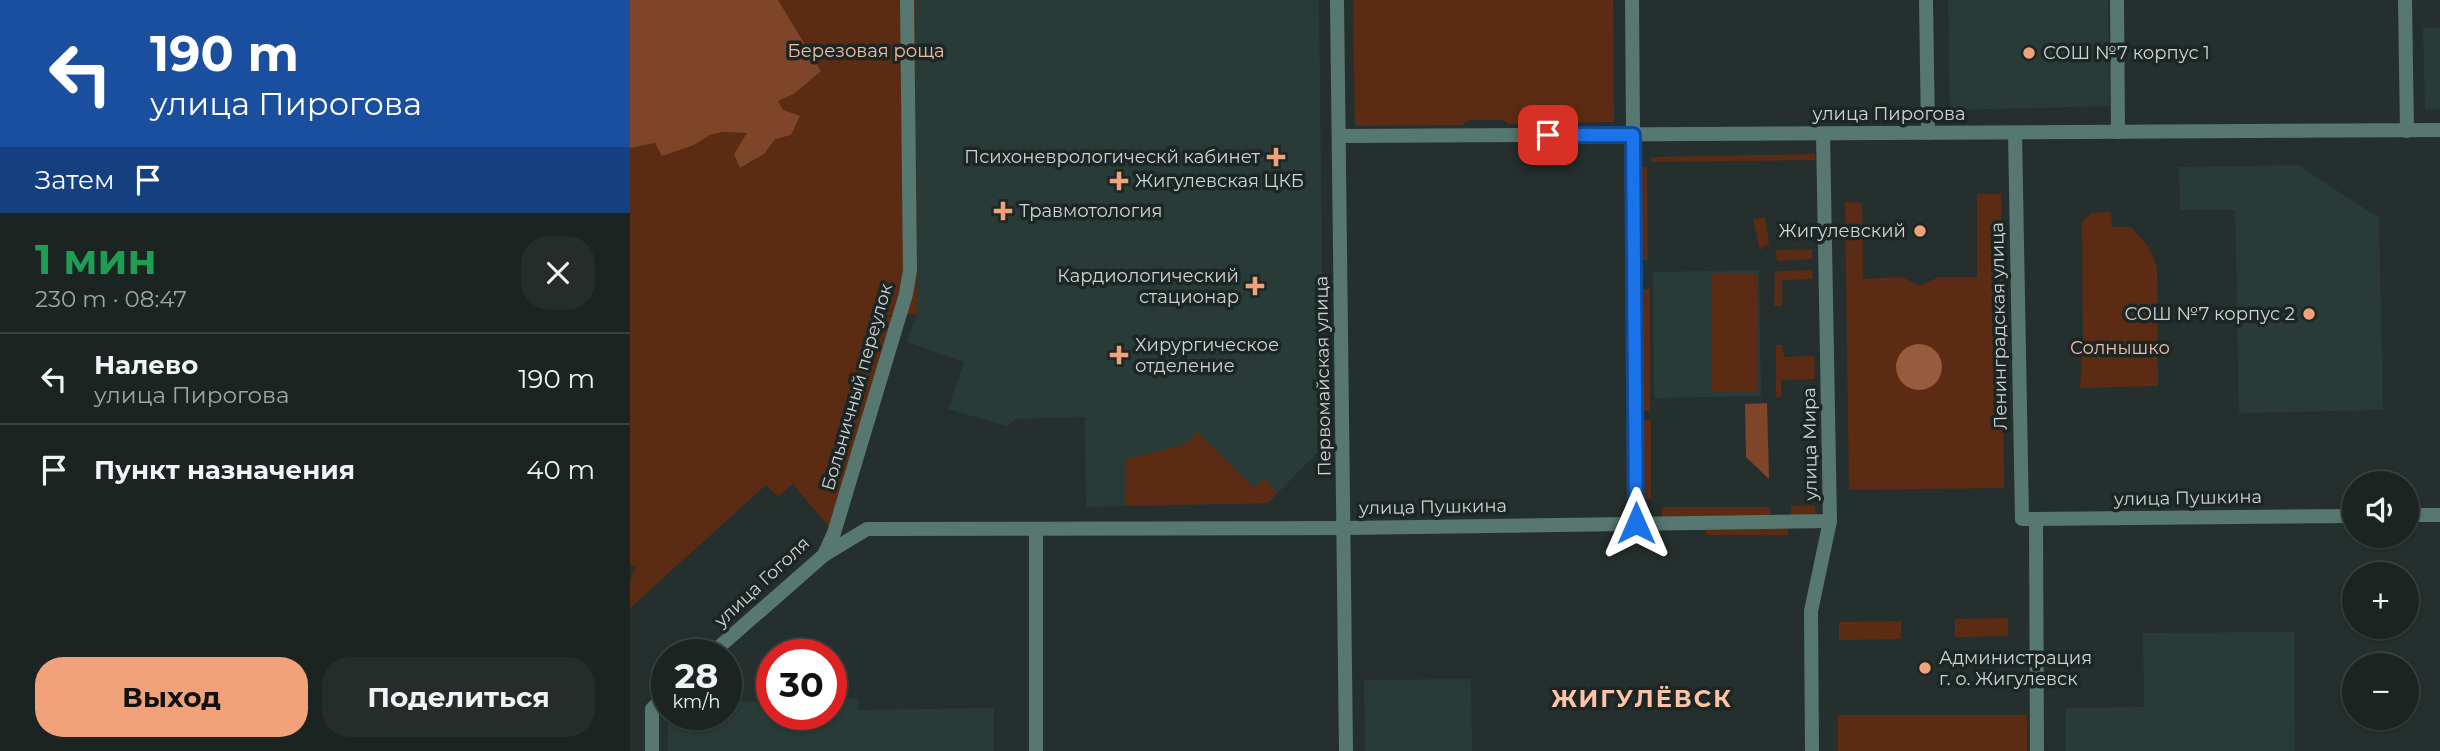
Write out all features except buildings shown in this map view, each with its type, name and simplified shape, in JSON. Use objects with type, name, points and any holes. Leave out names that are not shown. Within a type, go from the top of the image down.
[{"type":"street","name":"Больничный переулок","points":[[834,533],[906,294],[910,270],[907,0]]},
{"type":"street","name":"Первомайская улица","points":[[1337,0],[1346,751]]},
{"type":"street","points":[[1633,0],[1636,523]]},
{"type":"street","points":[[1926,0],[1928,133]]},
{"type":"street","points":[[2117,0],[2118,132]]},
{"type":"street","points":[[2406,0],[2407,131]]},
{"type":"street","name":"улица Пирогова","points":[[1339,136],[2440,130]]},
{"type":"street","name":"Ленинградская улица","points":[[2015,133],[2037,751]]},
{"type":"street","name":"улица Мира","points":[[1812,751],[1811,611],[1830,521],[1823,134]]},
{"type":"street","points":[[2419,515],[2440,515]]},
{"type":"street","name":"улица Пушкина","points":[[2029,519],[2342,516]]},
{"type":"street","name":"улица Пушкина","points":[[824,555],[867,529],[1345,528],[1830,521]]},
{"type":"street","points":[[1036,528],[1036,751]]},
{"type":"street","name":"улица Гоголя","points":[[728,639],[824,555],[834,533]]},
{"type":"street","points":[[652,730],[652,751]]},
{"type":"shaded area","points":[[630,0],[778,0],[821,71],[794,94],[778,101],[783,110],[800,116],[791,135],[775,139],[764,154],[740,168],[734,154],[747,133],[723,132],[710,135],[694,145],[662,156],[655,143],[630,148]]},
{"type":"shaded area","name":"Жигулевская ЦКБ","points":[[915,0],[1319,0],[1324,446],[1268,503],[1086,507],[1085,417],[1016,419],[1007,426],[948,409],[964,362],[907,342],[917,314]]},
{"type":"shaded area","name":"СОШ №7 корпус 1","points":[[1948,0],[2108,0],[2110,106],[1950,110]]},
{"type":"shaded area","points":[[2423,28],[2440,28],[2440,109],[2425,110]]},
{"type":"shaded area","name":"СОШ №7 корпус 2","points":[[2298,165],[2379,218],[2383,410],[2239,413],[2235,210],[2180,210],[2179,167]]},
{"type":"shaded area","points":[[1759,270],[1761,396],[1654,398],[1653,272]]},
{"type":"shaded area","points":[[1919,344],[1928,345],[1935,351],[1941,358],[1941,376],[1935,383],[1928,389],[1919,390],[1910,389],[1903,383],[1897,376],[1896,367],[1897,358],[1903,351],[1910,345]]},
{"type":"shaded area","points":[[1767,403],[1769,479],[1746,457],[1745,404]]},
{"type":"shaded area","points":[[2294,632],[2295,751],[2066,751],[2066,708],[2144,707],[2143,633]]},
{"type":"shaded area","points":[[1471,679],[1472,751],[1365,751],[1364,680]]},
{"type":"shaded area","points":[[847,698],[858,698],[858,710],[994,708],[994,751],[668,751],[668,730],[742,730],[742,702],[756,701],[756,730],[847,730]]},
{"type":"green space","name":"Березовая роща","points":[[778,0],[915,0],[917,314],[867,316],[899,317],[834,533],[793,484],[778,497],[766,485],[630,608],[630,580],[636,566],[630,565],[630,148],[655,143],[694,145],[710,135],[723,132],[748,133],[734,154],[740,168],[764,151],[773,138],[783,110],[777,101],[794,94],[821,71]]},
{"type":"green space","points":[[1353,0],[1613,0],[1614,122],[1508,124],[1503,120],[1469,120],[1462,125],[1355,126]]},
{"type":"green space","points":[[1815,154],[1815,160],[1651,162],[1651,157]]},
{"type":"green space","points":[[1639,167],[1647,167],[1648,260],[1640,260]]},
{"type":"green space","points":[[1977,194],[2001,194],[2004,488],[1849,490],[1845,202],[1862,203],[1863,279],[1902,277],[1919,286],[1939,277],[1977,277]]},
{"type":"green space","name":"Солнышко","points":[[2111,212],[2112,227],[2131,227],[2148,246],[2157,267],[2158,386],[2080,388],[2083,342],[2082,222],[2092,213]]},
{"type":"green space","points":[[1765,217],[1769,243],[1760,250],[1753,219]]},
{"type":"green space","points":[[1812,249],[1812,259],[1777,261],[1776,250]]},
{"type":"green space","points":[[1812,270],[1813,279],[1782,280],[1782,306],[1774,306],[1775,271]]},
{"type":"green space","points":[[1712,274],[1757,274],[1757,392],[1712,392]]},
{"type":"green space","points":[[1640,289],[1650,289],[1650,411],[1641,411]]},
{"type":"green space","points":[[1776,345],[1782,345],[1784,357],[1814,356],[1815,379],[1781,380],[1781,397],[1776,397]]},
{"type":"green space","points":[[1642,420],[1651,420],[1651,499],[1642,499]]},
{"type":"green space","points":[[1197,432],[1254,488],[1264,479],[1277,493],[1268,503],[1126,506],[1126,459],[1184,445]]},
{"type":"green space","points":[[1815,505],[1816,519],[1791,520],[1791,506]]},
{"type":"green space","points":[[1662,507],[1770,507],[1770,517],[1662,517]]},
{"type":"green space","points":[[1788,524],[1788,535],[1706,535],[1706,525]]},
{"type":"green space","points":[[2008,618],[2008,636],[1955,637],[1955,619]]},
{"type":"green space","points":[[1901,621],[1901,639],[1839,640],[1839,622]]},
{"type":"green space","points":[[1838,715],[2027,715],[2027,751],[1838,751]]},
{"type":"place","name":"СОШ №7 корпус 1","points":[[2029,53]]},
{"type":"place","name":"Психоневрологическй кабинет","points":[[1276,157]]},
{"type":"place","name":"Жигулевская ЦКБ","points":[[1119,181]]},
{"type":"place","name":"Травмотология","points":[[1003,211]]},
{"type":"place","name":"Жигулевский","points":[[1920,231]]},
{"type":"place","name":"Кардиологический стационар","points":[[1255,286]]},
{"type":"place","name":"СОШ №7 корпус 2","points":[[2309,314]]},
{"type":"place","name":"Хирургическое отделение","points":[[1119,355]]},
{"type":"place","name":"Администрация г. о. Жигулевск","points":[[1925,668]]},
{"type":"district","name":"ЖИГУЛЁВСК","points":[[1642,699]]},
{"type":"route","points":[[1548,135],[1633,135],[1636,523]]}]
